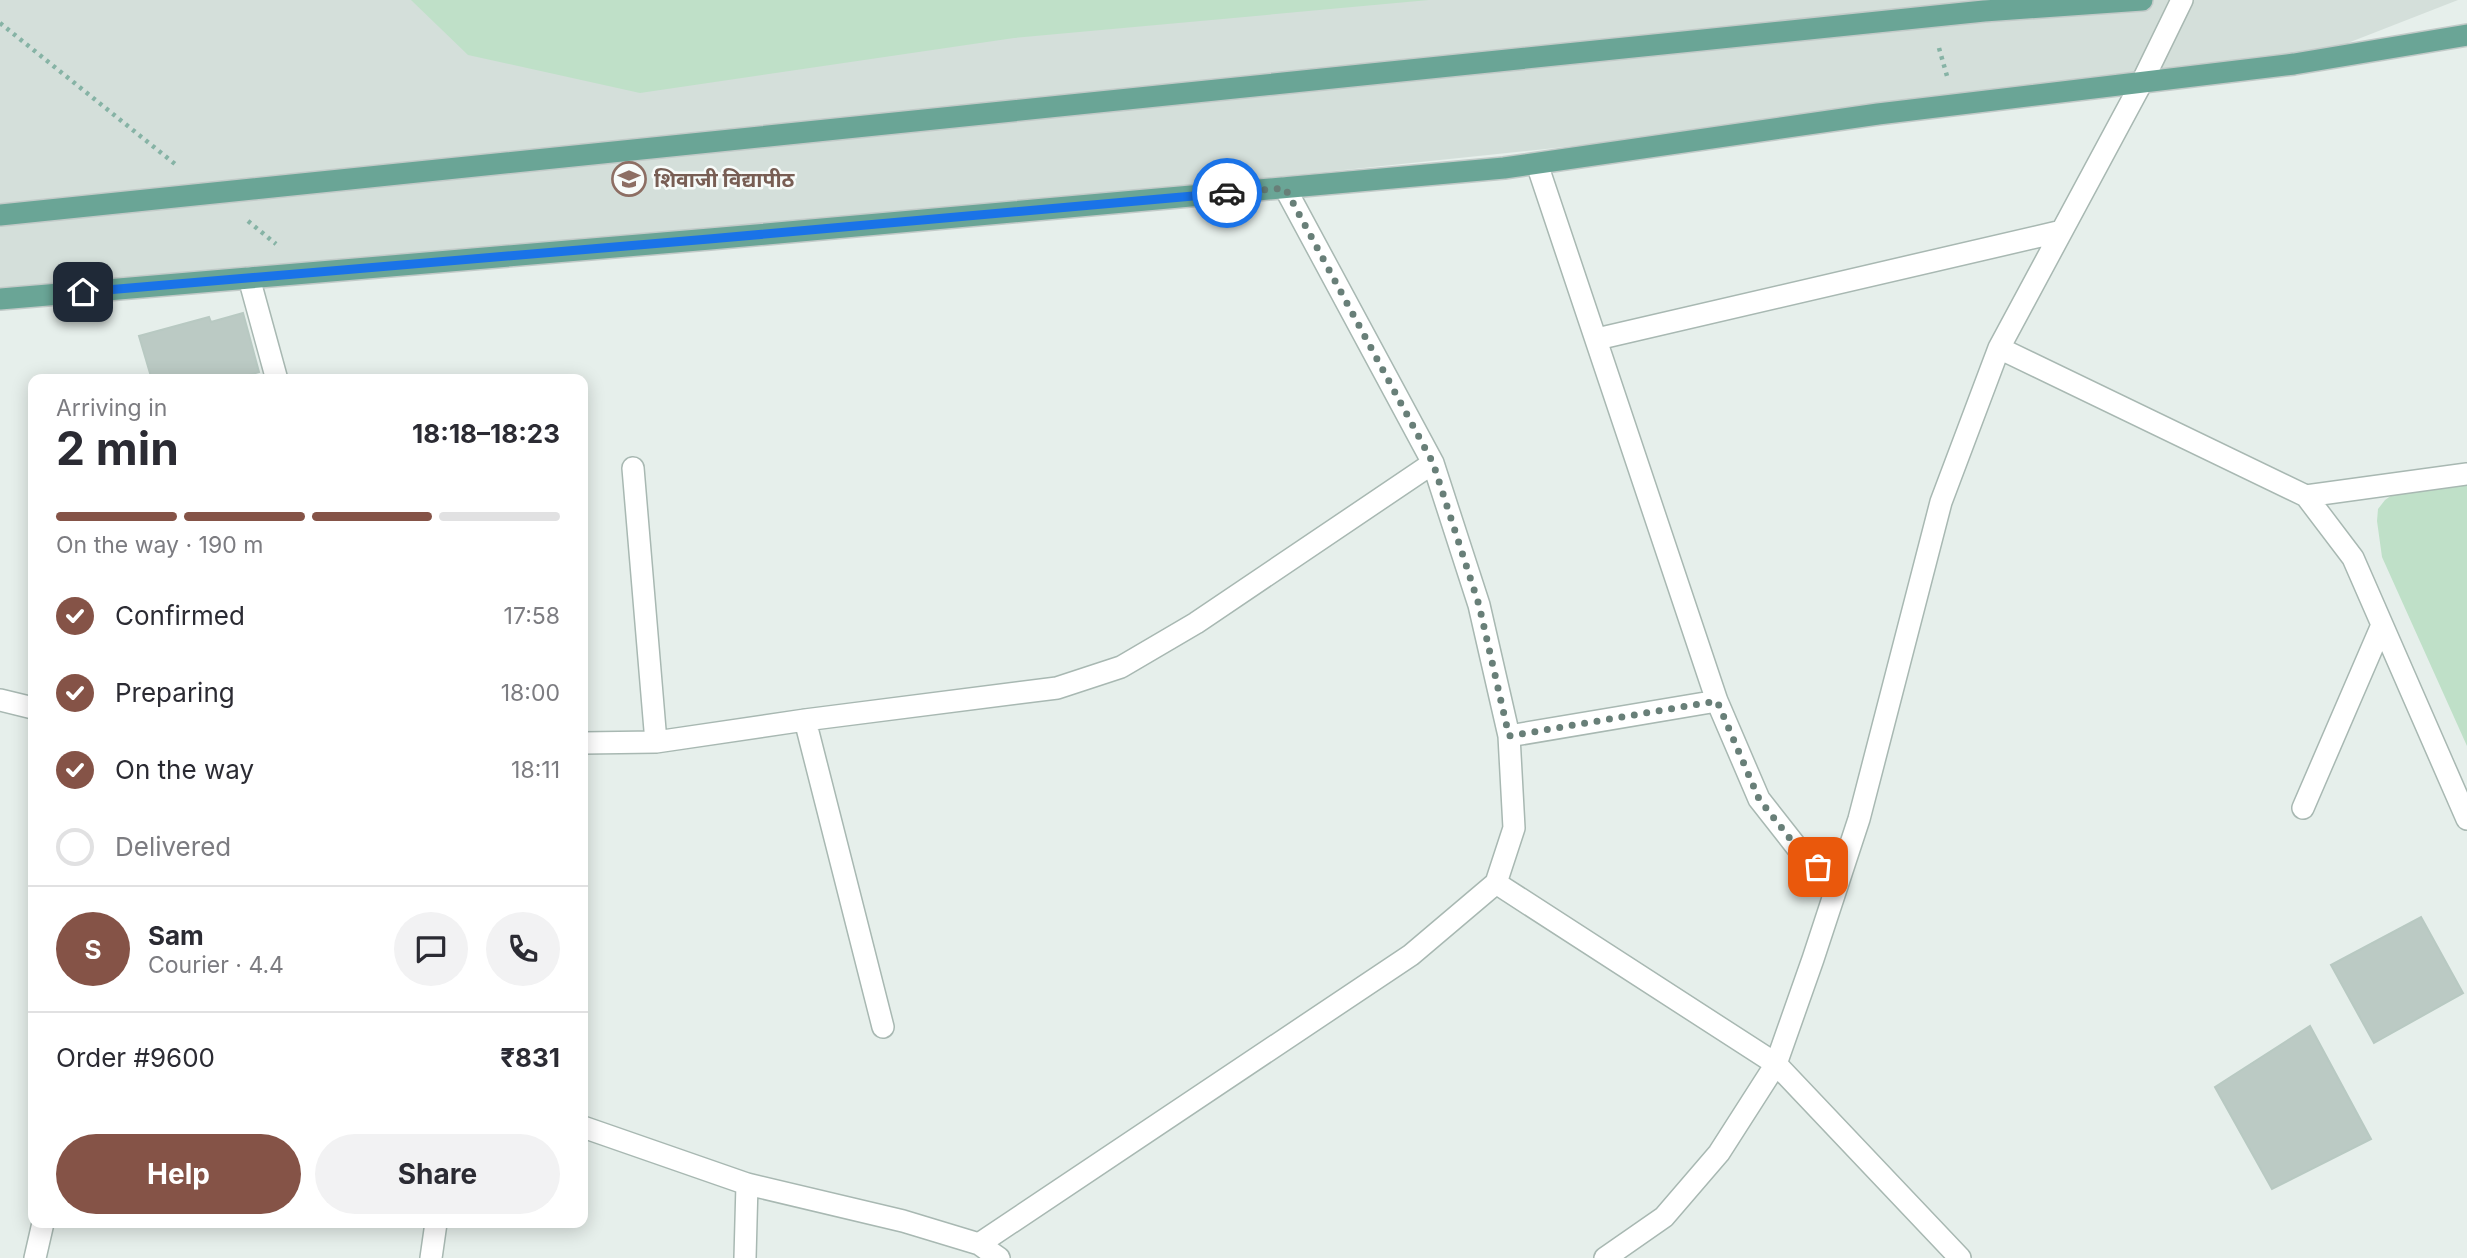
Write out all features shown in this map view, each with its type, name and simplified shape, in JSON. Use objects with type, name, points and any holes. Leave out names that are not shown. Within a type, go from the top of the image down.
[{"type":"main road","points":[[0,215],[1930,17],[1984,5],[2142,0]]},
{"type":"main road","points":[[0,299],[1537,164],[1878,114],[2294,64],[2467,35]]},
{"type":"street","points":[[1605,1258],[1664,1217],[1719,1153],[1776,1064],[1859,819],[1941,502],[1999,348],[2142,82],[2182,0]]},
{"type":"street","points":[[1537,164],[1717,701],[1759,799],[1799,850],[1838,883]]},
{"type":"street","points":[[979,1244],[1411,955],[1496,883],[1514,828],[1509,736],[1479,605],[1433,463],[1285,188]]},
{"type":"street","points":[[1597,339],[2062,231]]},
{"type":"street","points":[[250,278],[275,374]]},
{"type":"street","points":[[1999,348],[2306,496],[2353,558],[2467,819]]},
{"type":"street","points":[[588,743],[656,742],[1057,688],[1121,667],[1196,623],[1433,463]]},
{"type":"street","points":[[633,468],[656,742]]},
{"type":"street","points":[[2306,496],[2467,474]]},
{"type":"street","points":[[2303,808],[2382,625]]},
{"type":"street","points":[[0,700],[28,707]]},
{"type":"street","points":[[1509,736],[1717,701]]},
{"type":"street","points":[[805,720],[883,1027]]},
{"type":"street","points":[[1496,883],[1776,1064],[1960,1258]]},
{"type":"street","points":[[588,1129],[747,1184],[903,1221],[979,1244],[999,1258]]},
{"type":"street","points":[[745,1258],[747,1184]]},
{"type":"street","points":[[35,1258],[42,1228]]},
{"type":"street","points":[[431,1258],[435,1228]]},
{"type":"path","points":[[1930,17],[1956,106]]},
{"type":"path","points":[[0,23],[313,273]]},
{"type":"shaded area","name":"शिवाजी विद्यापीठ","points":[[0,0],[2458,0],[2294,64],[1956,106],[562,252],[0,306]]},
{"type":"green space","points":[[411,0],[1429,0],[1014,38],[640,93],[468,55]]},
{"type":"green space","points":[[2467,480],[2467,746],[2382,557],[2377,521],[2378,509],[2385,500],[2402,488]]},
{"type":"building","points":[[243,313],[259,372],[150,374],[139,336],[209,317],[211,322]]},
{"type":"building","points":[[2421,917],[2463,993],[2374,1043],[2331,965]]},
{"type":"building","points":[[2310,1026],[2371,1139],[2272,1189],[2215,1087]]},
{"type":"way so far","points":[[1227,193],[1285,188],[1433,463],[1479,605],[1509,736],[1717,701],[1759,799],[1799,850],[1818,867]]},
{"type":"place","name":"शिवाजी विद्यापीठ","points":[[629,179]]},
{"type":"route","points":[[83,292],[1227,193]]}]
